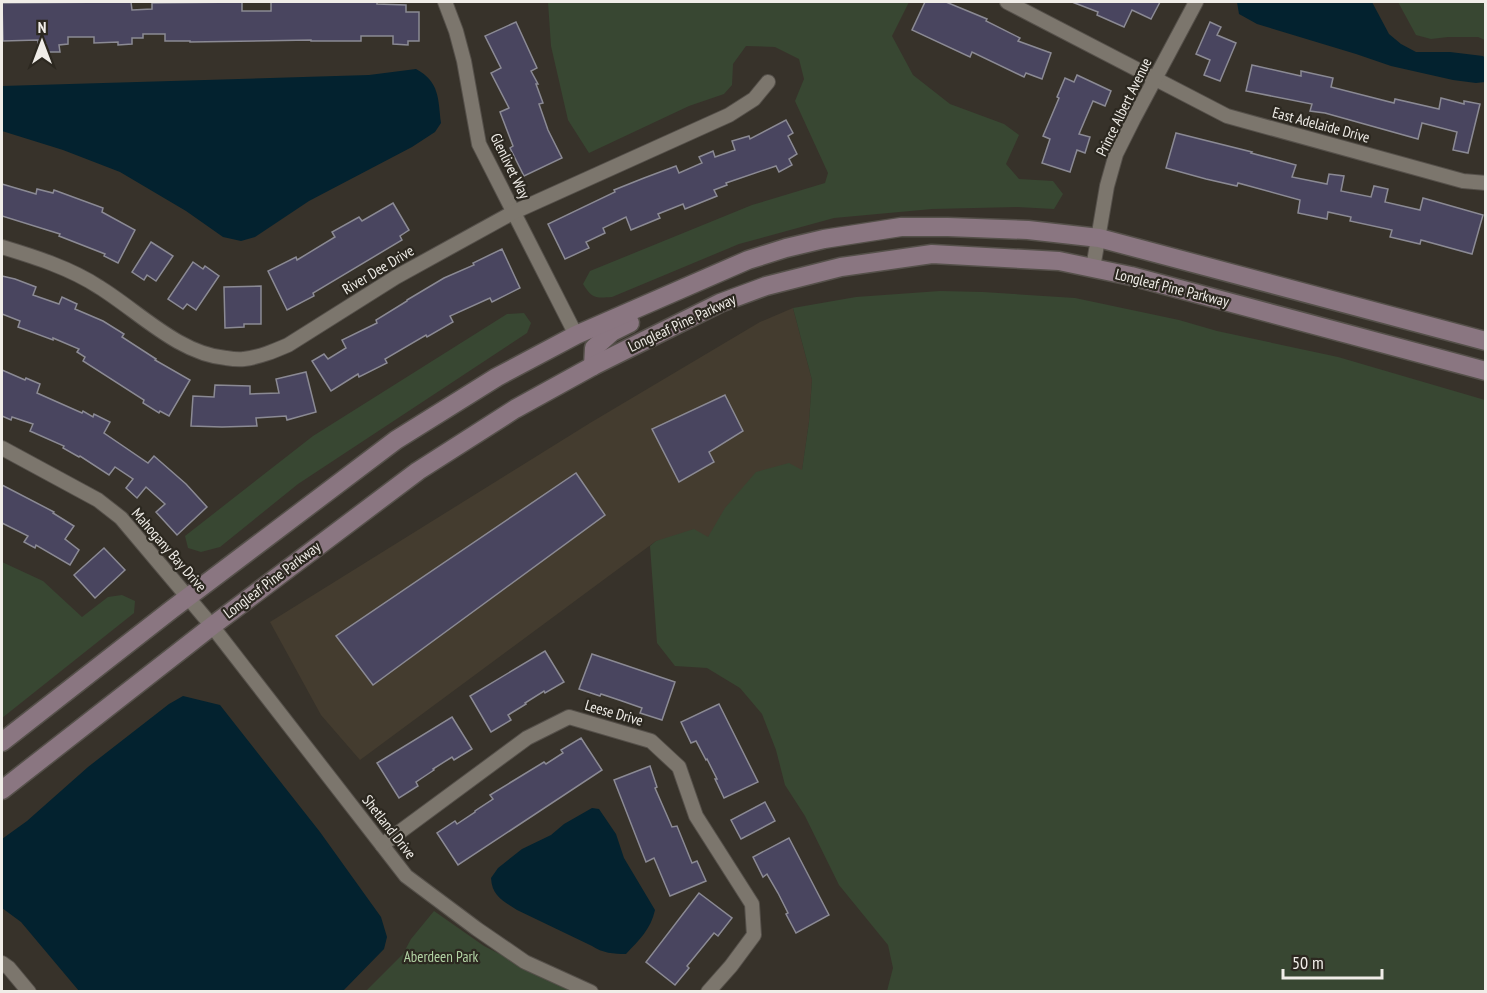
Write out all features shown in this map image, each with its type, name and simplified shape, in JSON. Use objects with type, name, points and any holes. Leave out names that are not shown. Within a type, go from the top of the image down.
[{"type":"main road","name":"Longleaf Pine Parkway","points":[[2,742],[188,597],[396,440],[497,377],[576,335],[748,260],[786,248],[824,239],[901,227],[1028,230],[1099,238],[1485,341]]},
{"type":"main road","name":"Longleaf Pine Parkway","points":[[2,790],[212,626],[418,471],[515,409],[593,366],[720,303],[766,286],[841,267],[932,254],[1059,261],[1131,276],[1485,371]]},
{"type":"main road","points":[[593,366],[594,348],[612,332],[747,272],[748,260]]},
{"type":"street","name":"Glenlivet Way","points":[[445,2],[464,61],[479,144],[576,335]]},
{"type":"street","name":"East Adelaide Drive","points":[[1007,2],[1227,116],[1462,181],[1485,183]]},
{"type":"street","name":"Prince Albert Avenue","points":[[1093,268],[1107,186],[1116,154],[1196,2]]},
{"type":"street","name":"River Dee Drive","points":[[2,247],[62,268],[97,285],[191,349],[218,357],[242,360],[288,345],[396,277],[514,212],[729,115],[754,99],[768,82]]},
{"type":"street","name":"Mahogany Bay Drive","points":[[2,448],[98,500],[121,518],[212,626]]},
{"type":"street","name":"Shetland Drive","points":[[212,626],[406,876],[525,962],[591,992]]},
{"type":"street","name":"Leese Drive","points":[[382,845],[527,738],[569,717],[651,741],[679,767],[696,816],[752,904],[754,935],[708,992]]},
{"type":"street","points":[[2,963],[29,992]]},
{"type":"shaded area","points":[[793,308],[812,380],[802,471],[708,537],[656,541],[360,760],[321,715],[270,622],[590,423],[760,322]]},
{"type":"green space","points":[[548,2],[909,2],[892,36],[913,75],[950,104],[1004,124],[1019,135],[1006,164],[1019,179],[1053,181],[1063,194],[1054,209],[1017,207],[932,209],[834,218],[739,244],[612,297],[595,296],[583,284],[590,271],[752,205],[825,183],[828,173],[795,101],[804,79],[799,59],[775,47],[746,46],[733,64],[732,85],[724,94],[689,106],[589,153],[568,120],[551,46]]},
{"type":"green space","points":[[1398,2],[1485,2],[1485,40],[1478,37],[1431,39],[1416,35]]},
{"type":"green space","points":[[940,291],[1075,298],[1338,357],[1485,400],[1485,991],[887,991],[893,968],[888,945],[839,885],[805,816],[785,785],[776,750],[762,714],[740,688],[707,668],[675,666],[657,643],[650,546],[656,541],[694,529],[708,537],[725,508],[756,472],[789,463],[802,470],[812,380],[793,308],[856,297]]},
{"type":"green space","points":[[524,313],[531,323],[527,333],[298,484],[220,547],[201,552],[188,548],[185,536],[313,436],[507,314]]},
{"type":"green space","points":[[2,562],[43,581],[82,617],[108,597],[122,595],[135,601],[134,613],[2,718]]},
{"type":"green space","name":"Aberdeen Park","points":[[434,911],[484,946],[579,992],[365,992],[403,954],[411,939]]},
{"type":"water","points":[[1237,2],[1372,2],[1389,34],[1416,52],[1450,52],[1483,56],[1485,58],[1485,82],[1453,80],[1391,66],[1257,24],[1239,14]]},
{"type":"water","points":[[416,69],[434,85],[441,123],[435,132],[412,147],[309,201],[255,237],[241,241],[223,237],[186,211],[120,172],[63,150],[2,131],[2,86],[369,75]]},
{"type":"water","points":[[183,696],[220,705],[320,832],[381,917],[387,937],[384,949],[343,991],[79,991],[21,922],[2,908],[2,839],[27,821],[88,767],[169,704]]},
{"type":"water","points":[[592,808],[599,809],[616,834],[624,858],[655,910],[647,929],[626,954],[600,950],[517,910],[496,894],[492,884],[491,878],[498,868],[522,849],[551,835],[564,824]]},
{"type":"building","points":[[131,2],[132,10],[152,9],[152,3],[242,2],[242,11],[271,11],[271,2],[377,2],[377,4],[406,5],[406,12],[419,12],[419,41],[408,41],[408,45],[393,44],[393,36],[361,36],[361,41],[190,42],[165,41],[165,34],[143,34],[143,38],[132,38],[132,44],[118,45],[118,42],[94,43],[94,37],[68,37],[68,44],[59,45],[60,52],[46,52],[46,44],[38,44],[38,40],[3,41],[2,3]]},
{"type":"building","points":[[925,2],[946,2],[987,19],[986,21],[1020,38],[1018,41],[1051,53],[1042,79],[1026,73],[1024,77],[972,52],[970,57],[912,30]]},
{"type":"building","points":[[1072,2],[1160,2],[1151,19],[1132,10],[1124,27],[1097,15],[1098,12]]},
{"type":"building","points":[[516,22],[537,68],[531,71],[538,84],[536,84],[543,103],[539,104],[548,130],[562,158],[524,176],[510,148],[513,146],[500,112],[509,108],[491,73],[501,68],[485,36]]},
{"type":"building","points":[[1210,22],[1221,27],[1217,35],[1236,43],[1220,81],[1204,75],[1210,60],[1196,54]]},
{"type":"building","points":[[1252,65],[1301,76],[1301,71],[1333,78],[1331,87],[1394,103],[1395,99],[1439,109],[1441,98],[1464,104],[1464,101],[1480,104],[1468,153],[1453,150],[1457,132],[1422,123],[1418,139],[1325,113],[1310,111],[1312,104],[1246,91]]},
{"type":"building","points":[[1077,75],[1111,91],[1105,106],[1093,101],[1079,134],[1090,137],[1085,153],[1077,150],[1070,172],[1042,163],[1050,139],[1043,136],[1065,78],[1074,82]]},
{"type":"building","points":[[786,120],[793,133],[788,136],[797,154],[789,159],[792,165],[779,172],[776,166],[726,183],[727,185],[714,190],[717,196],[685,209],[683,204],[658,214],[660,218],[631,230],[626,217],[603,228],[605,233],[586,242],[589,248],[565,259],[548,224],[615,192],[614,190],[644,178],[676,166],[679,173],[702,163],[699,157],[713,151],[715,157],[735,150],[732,141],[749,136],[750,139]]},
{"type":"building","points":[[1176,133],[1296,165],[1292,177],[1327,184],[1329,174],[1344,176],[1341,191],[1371,197],[1374,186],[1388,189],[1385,202],[1420,210],[1423,198],[1483,215],[1472,254],[1421,240],[1420,244],[1390,237],[1392,230],[1350,221],[1351,217],[1328,212],[1327,219],[1298,213],[1300,200],[1238,183],[1237,186],[1166,168]]},
{"type":"building","points":[[2,184],[36,194],[37,189],[53,193],[54,190],[103,208],[102,212],[135,230],[118,263],[104,256],[105,254],[59,236],[60,234],[2,216]]},
{"type":"building","points":[[393,203],[409,230],[400,236],[402,240],[313,293],[314,296],[287,310],[268,271],[296,257],[297,260],[335,237],[332,232],[359,217],[362,221]]},
{"type":"building","points":[[151,242],[173,256],[156,281],[147,275],[144,280],[132,272]]},
{"type":"building","points":[[502,249],[520,288],[492,302],[490,298],[450,316],[453,322],[385,359],[387,363],[359,377],[358,374],[331,391],[312,361],[324,354],[328,359],[346,348],[342,340],[377,323],[376,320],[444,278]]},
{"type":"building","points":[[193,262],[203,269],[205,266],[219,276],[196,310],[187,304],[183,309],[168,299]]},
{"type":"building","points":[[2,276],[36,287],[33,295],[59,304],[62,297],[77,304],[75,309],[103,321],[124,334],[122,337],[155,360],[190,380],[169,416],[143,403],[144,400],[83,361],[85,357],[77,352],[79,349],[18,327],[20,321],[2,314]]},
{"type":"building","points":[[261,286],[261,324],[244,324],[244,327],[225,328],[224,287]]},
{"type":"building","points":[[2,370],[40,384],[37,393],[82,413],[83,411],[93,417],[94,414],[110,422],[104,433],[148,463],[154,456],[186,484],[207,507],[177,535],[156,512],[165,504],[146,487],[137,498],[126,488],[133,479],[115,467],[109,475],[63,448],[64,446],[30,431],[33,424],[2,416]]},
{"type":"building","points":[[306,372],[316,412],[287,420],[286,416],[256,418],[257,426],[191,426],[193,396],[214,397],[215,385],[250,386],[250,394],[279,393],[276,379]]},
{"type":"building","points":[[725,395],[743,431],[709,452],[714,462],[679,482],[652,429]]},
{"type":"building","points":[[576,473],[605,515],[373,685],[336,636]]},
{"type":"building","points":[[2,485],[54,512],[74,526],[65,539],[79,550],[70,565],[36,545],[35,548],[24,542],[28,536],[2,523]]},
{"type":"building","points":[[104,548],[125,570],[95,598],[74,575]]},
{"type":"building","points":[[545,651],[564,682],[525,703],[508,715],[511,720],[491,732],[470,696]]},
{"type":"building","points":[[592,654],[675,682],[662,720],[640,713],[642,708],[579,689]]},
{"type":"building","points":[[719,704],[758,782],[724,798],[707,759],[696,741],[691,743],[681,722]]},
{"type":"building","points":[[452,717],[472,749],[454,760],[452,757],[433,769],[416,782],[418,786],[399,798],[377,763]]},
{"type":"building","points":[[581,738],[602,770],[458,865],[437,833],[455,821],[457,824],[493,799],[490,795],[544,762],[546,764],[563,753],[561,750]]},
{"type":"building","points":[[650,766],[657,787],[655,788],[672,827],[677,826],[692,863],[697,861],[706,881],[670,896],[654,858],[646,862],[614,780]]},
{"type":"building","points":[[765,802],[775,821],[741,839],[731,820]]},
{"type":"building","points":[[789,838],[829,915],[796,933],[778,893],[767,874],[763,877],[753,857]]},
{"type":"building","points":[[699,893],[732,918],[718,936],[714,933],[687,966],[689,968],[675,985],[646,962]]}]
